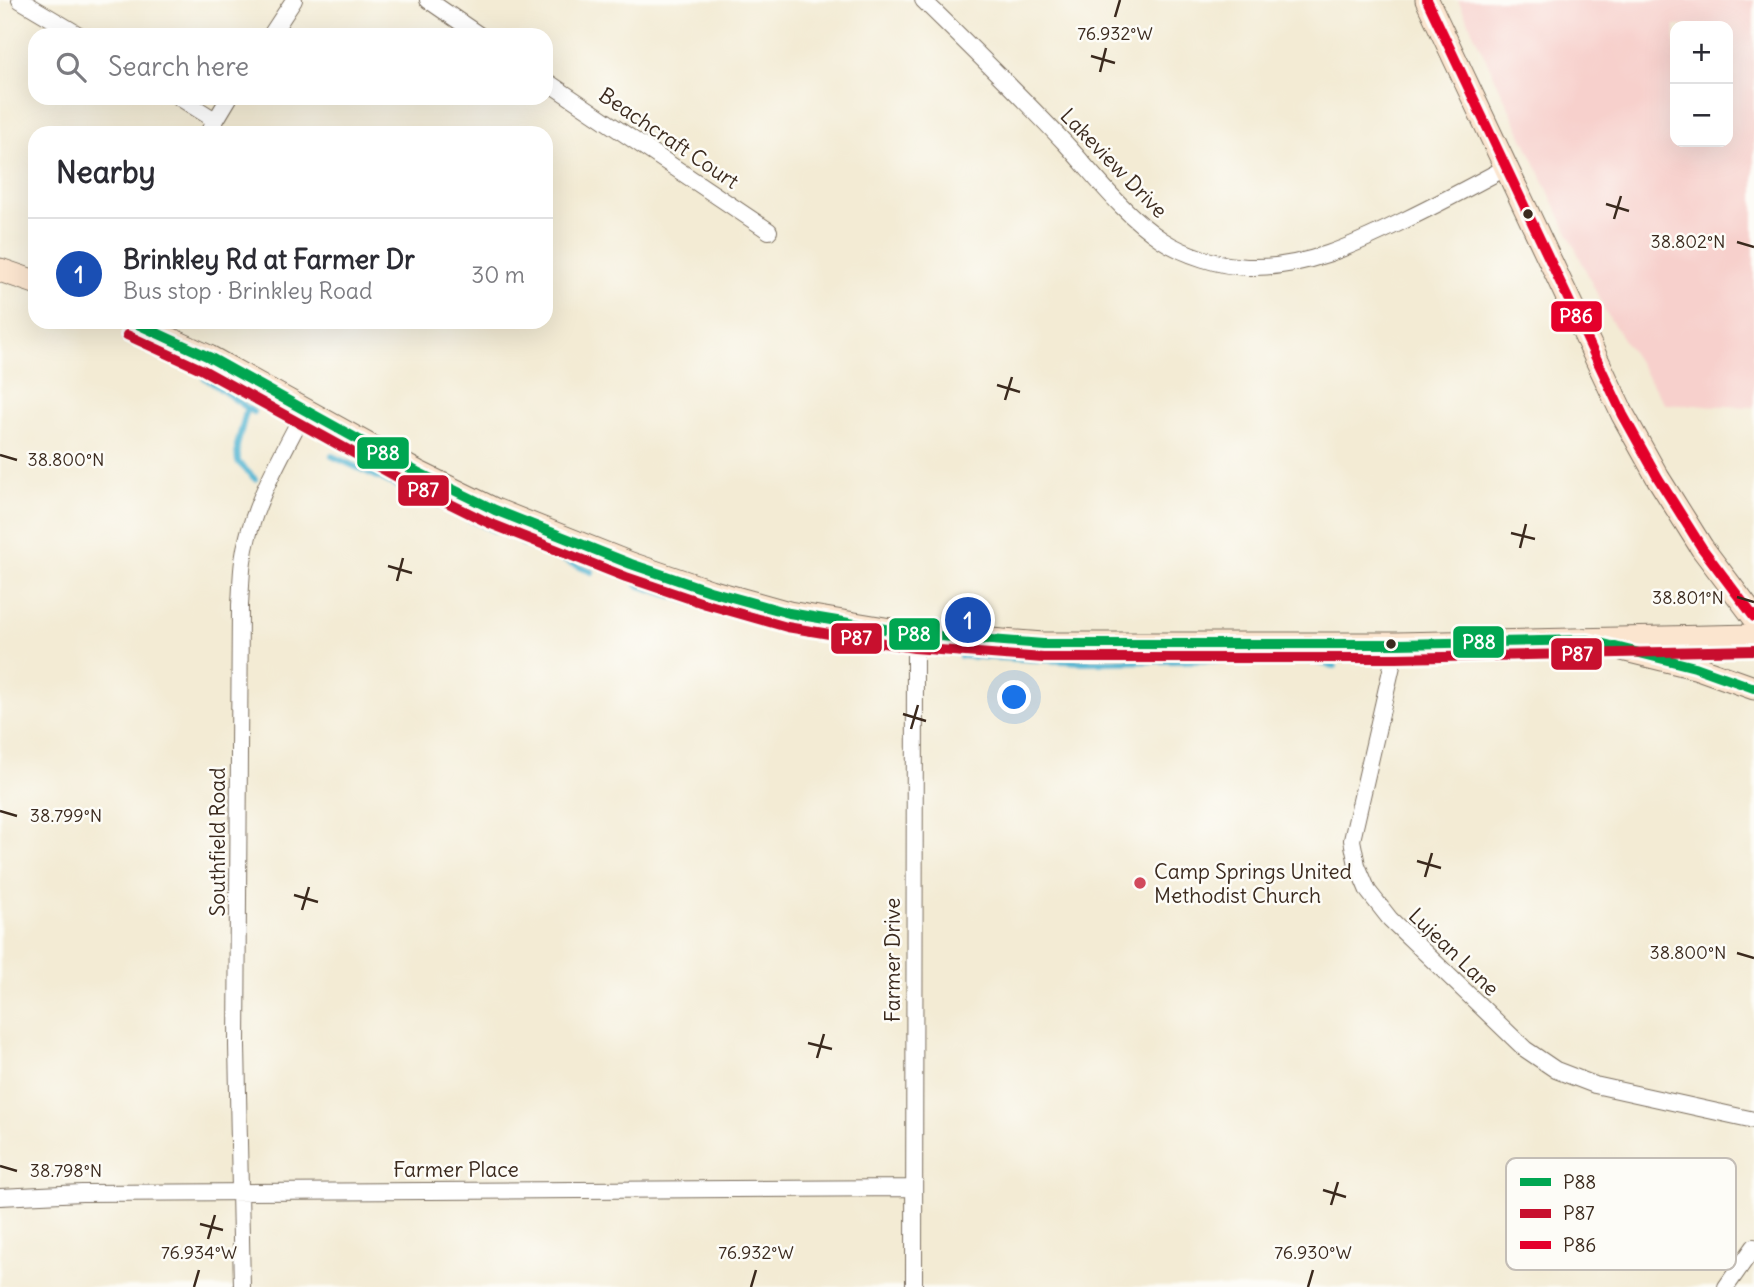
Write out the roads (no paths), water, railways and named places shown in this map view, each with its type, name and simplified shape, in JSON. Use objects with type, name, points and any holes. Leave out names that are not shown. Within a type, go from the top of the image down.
[{"type":"main road","points":[[1427,0],[1623,415],[1702,548],[1754,617]]},
{"type":"main road","points":[[0,270],[28,280]]},
{"type":"main road","points":[[148,329],[209,357],[416,472],[495,510],[631,564],[710,591],[789,613],[915,634],[1043,643],[1397,644],[1754,636]]},
{"type":"main road","points":[[1588,640],[1695,667],[1754,688]]},
{"type":"street","points":[[20,0],[67,28]]},
{"type":"street","points":[[276,28],[294,0]]},
{"type":"street","points":[[428,0],[469,28]]},
{"type":"street","name":"Lakeview Drive","points":[[923,0],[1147,228],[1172,246],[1215,262],[1246,267],[1279,264],[1304,261],[1346,249],[1459,194],[1507,167]]},
{"type":"street","name":"Beachcraft Court","points":[[553,86],[769,231]]},
{"type":"street","points":[[187,105],[210,126]]},
{"type":"street","points":[[212,126],[225,105]]},
{"type":"street","name":"Southfield Road","points":[[242,1287],[239,1192],[238,849],[240,604],[243,559],[262,496],[305,410]]},
{"type":"street","name":"Farmer Drive","points":[[914,1287],[915,634]]},
{"type":"street","name":"Lujean Lane","points":[[1397,644],[1352,840],[1357,866],[1368,891],[1390,919],[1525,1049],[1556,1070],[1595,1085],[1754,1120]]},
{"type":"street","name":"Farmer Place","points":[[0,1198],[82,1192],[913,1188]]},
{"type":"street","points":[[1726,1287],[1754,1247]]},
{"type":"waterway","points":[[204,377],[253,412]]},
{"type":"waterway","points":[[247,408],[237,446],[238,462],[255,479]]},
{"type":"waterway","points":[[332,456],[496,531]]},
{"type":"waterway","points":[[522,543],[592,572]]},
{"type":"waterway","points":[[637,585],[705,606]]},
{"type":"waterway","points":[[728,613],[798,630],[884,645]]},
{"type":"waterway","points":[[961,656],[1085,662],[1302,659],[1335,666]]},
{"type":"place","name":"Brinkley Rd at Farmer Dr","points":[[968,620]]},
{"type":"place","name":"Camp Springs United Methodist Church","points":[[1140,883]]}]
